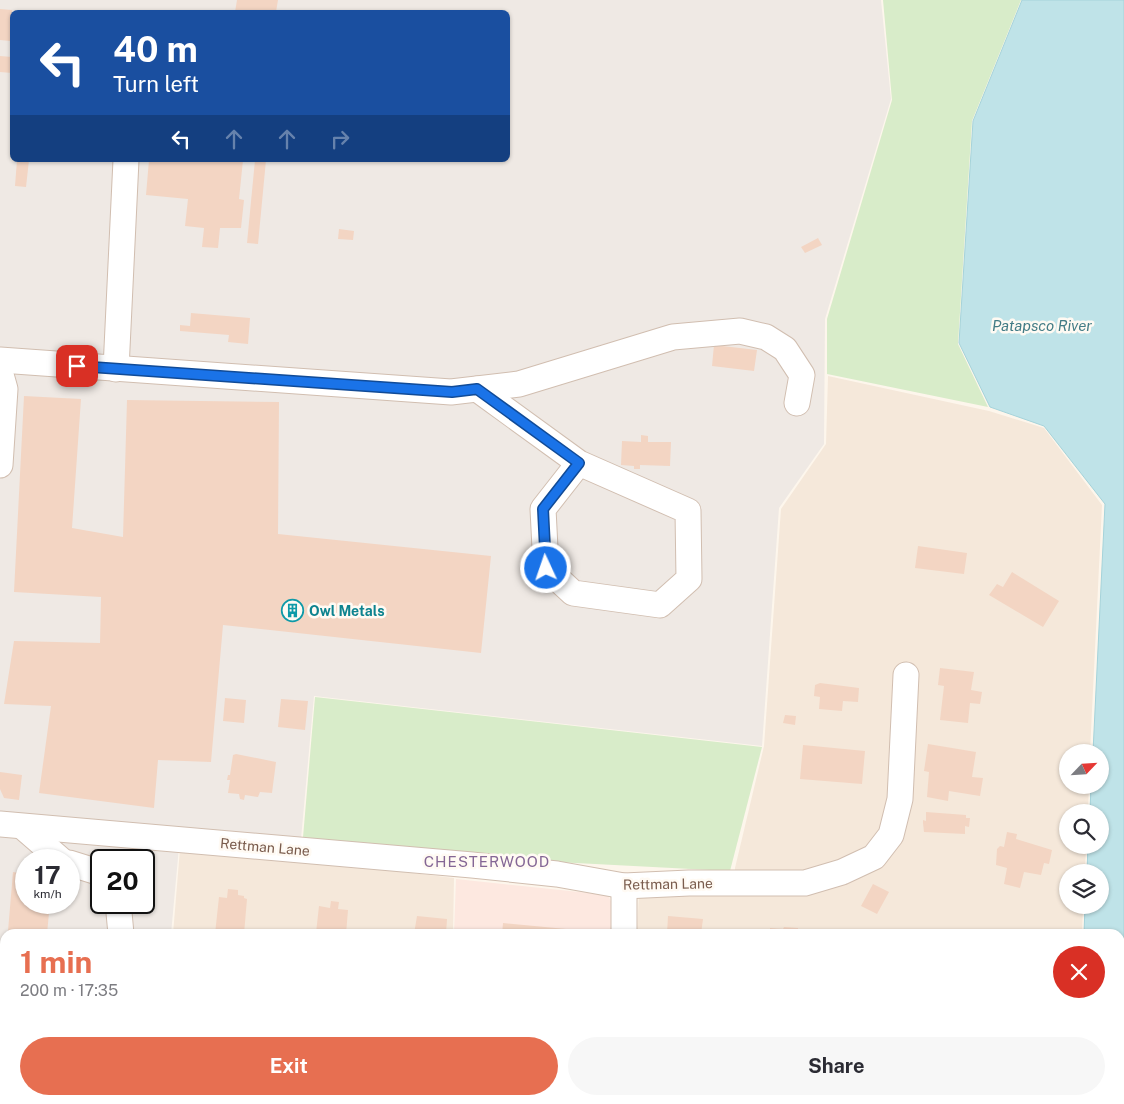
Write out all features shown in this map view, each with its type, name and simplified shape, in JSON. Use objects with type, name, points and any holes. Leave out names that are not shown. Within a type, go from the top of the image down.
[{"type":"street","points":[[116,368],[126,162]]},
{"type":"street","points":[[0,360],[452,392],[519,384],[673,337],[740,331],[766,338],[785,349],[802,375],[797,402]]},
{"type":"street","points":[[0,371],[5,389],[0,465]]},
{"type":"street","points":[[477,389],[579,463],[688,511],[689,578],[660,605],[573,592],[546,568],[543,509],[579,463]]},
{"type":"street","name":"Rettman Lane","points":[[11,825],[472,865],[557,874],[624,886],[690,883],[805,883],[842,872],[874,857],[891,835],[900,799],[906,675]]},
{"type":"street","points":[[11,825],[45,849]]},
{"type":"street","points":[[624,886],[624,929]]},
{"type":"street","points":[[119,914],[121,929]]},
{"type":"shaded area","points":[[0,0],[881,0],[891,99],[825,319],[824,444],[779,508],[762,746],[314,696],[300,850],[180,836],[171,929],[0,929]]},
{"type":"shaded area","points":[[828,376],[989,411],[1044,428],[1102,505],[1090,744],[1059,744],[1059,794],[1089,794],[1088,804],[1059,804],[1059,854],[1086,854],[1085,864],[1059,864],[1059,914],[1083,914],[1082,929],[637,929],[639,892],[735,889],[735,868],[764,746],[781,509],[826,444]]},
{"type":"shaded area","points":[[180,849],[320,862],[454,878],[453,929],[173,929]]},
{"type":"shaded area","points":[[456,879],[608,895],[614,908],[614,929],[454,929]]},
{"type":"green space","points":[[883,0],[1021,0],[972,121],[958,344],[988,407],[827,374],[827,319],[892,100]]},
{"type":"green space","points":[[315,697],[762,747],[730,871],[302,849]]},
{"type":"water","name":"Patapsco River","points":[[1022,0],[1124,0],[1124,929],[1084,929],[1085,914],[1109,914],[1109,864],[1087,864],[1088,854],[1109,854],[1109,804],[1090,804],[1091,794],[1109,794],[1109,744],[1093,744],[1105,504],[1044,426],[990,407],[959,343],[973,121]]},
{"type":"building","points":[[237,0],[278,0],[276,10],[235,10]]},
{"type":"building","points":[[0,9],[12,10],[10,10],[10,41],[0,40]]},
{"type":"building","points":[[0,56],[10,57],[10,73],[0,72]]},
{"type":"building","points":[[17,162],[29,162],[26,187],[15,186]]},
{"type":"building","points":[[149,162],[243,162],[239,199],[244,200],[241,228],[220,228],[218,248],[202,247],[204,228],[185,226],[188,199],[146,195]]},
{"type":"building","points":[[255,162],[266,162],[258,244],[247,243]]},
{"type":"building","points":[[339,229],[354,231],[353,240],[338,239]]},
{"type":"building","points":[[818,238],[822,245],[805,253],[801,247]]},
{"type":"building","points":[[191,313],[250,318],[248,344],[228,342],[229,335],[180,331],[180,325],[190,326]]},
{"type":"building","points":[[714,345],[757,350],[754,371],[712,366]]},
{"type":"building","name":"Owl Metals","points":[[24,396],[81,399],[72,528],[123,537],[127,400],[279,402],[278,534],[491,556],[481,653],[223,625],[211,762],[158,760],[154,808],[39,793],[51,706],[4,704],[14,641],[100,643],[101,597],[14,592]]},
{"type":"building","points":[[641,435],[648,436],[648,442],[671,442],[670,466],[640,465],[640,469],[634,469],[634,466],[621,465],[622,441],[641,442]]},
{"type":"building","points":[[918,546],[967,553],[964,574],[915,568]]},
{"type":"building","points":[[1012,572],[1059,601],[1043,627],[989,595],[997,584],[1003,587]]},
{"type":"building","points":[[940,668],[974,672],[971,690],[982,692],[980,704],[970,703],[968,723],[940,720],[944,686],[938,685]]},
{"type":"building","points":[[820,683],[859,688],[858,702],[843,701],[842,711],[819,709],[820,697],[814,696],[815,685]]},
{"type":"building","points":[[225,698],[246,700],[244,723],[223,721]]},
{"type":"building","points":[[281,699],[308,701],[305,730],[278,727]]},
{"type":"building","points":[[785,715],[796,716],[795,725],[783,723]]},
{"type":"building","points":[[928,744],[976,752],[972,777],[983,778],[980,796],[949,791],[948,801],[927,797],[929,772],[924,771]]},
{"type":"building","points":[[803,745],[865,751],[862,784],[800,779]]},
{"type":"building","points":[[233,755],[276,762],[272,793],[260,792],[258,797],[245,795],[244,800],[240,799],[239,794],[228,793],[230,780],[227,780],[228,775],[230,775]]},
{"type":"building","points":[[0,772],[22,775],[19,800],[4,798],[0,789]]},
{"type":"building","points":[[926,812],[966,815],[966,818],[970,818],[969,827],[965,826],[965,834],[924,832],[923,820],[926,821]]},
{"type":"building","points":[[1007,832],[1017,834],[1016,839],[1052,850],[1049,864],[1044,863],[1041,875],[1024,872],[1020,888],[1004,884],[1007,868],[996,865],[997,849],[1000,846],[1004,847]]},
{"type":"building","points":[[13,872],[15,872],[15,914],[49,914],[47,929],[8,929]]},
{"type":"building","points":[[873,884],[889,892],[877,914],[861,906]]},
{"type":"building","points":[[228,889],[238,890],[238,895],[244,896],[247,899],[244,929],[216,929],[219,897],[227,898]]},
{"type":"building","points":[[331,901],[339,902],[338,909],[348,910],[346,929],[316,929],[319,906],[330,908]]},
{"type":"building","points":[[417,916],[447,919],[446,929],[415,929]]},
{"type":"building","points":[[668,916],[703,919],[702,929],[667,929]]},
{"type":"building","points":[[503,923],[566,929],[502,929]]},
{"type":"building","points":[[784,927],[798,928],[798,929],[783,929]]},
{"type":"place","name":"Owl Metals","points":[[293,611]]},
{"type":"district","name":"CHESTERWOOD","points":[[487,862]]},
{"type":"route","points":[[77,366],[452,392],[477,389],[579,463],[543,509],[546,568]]}]
